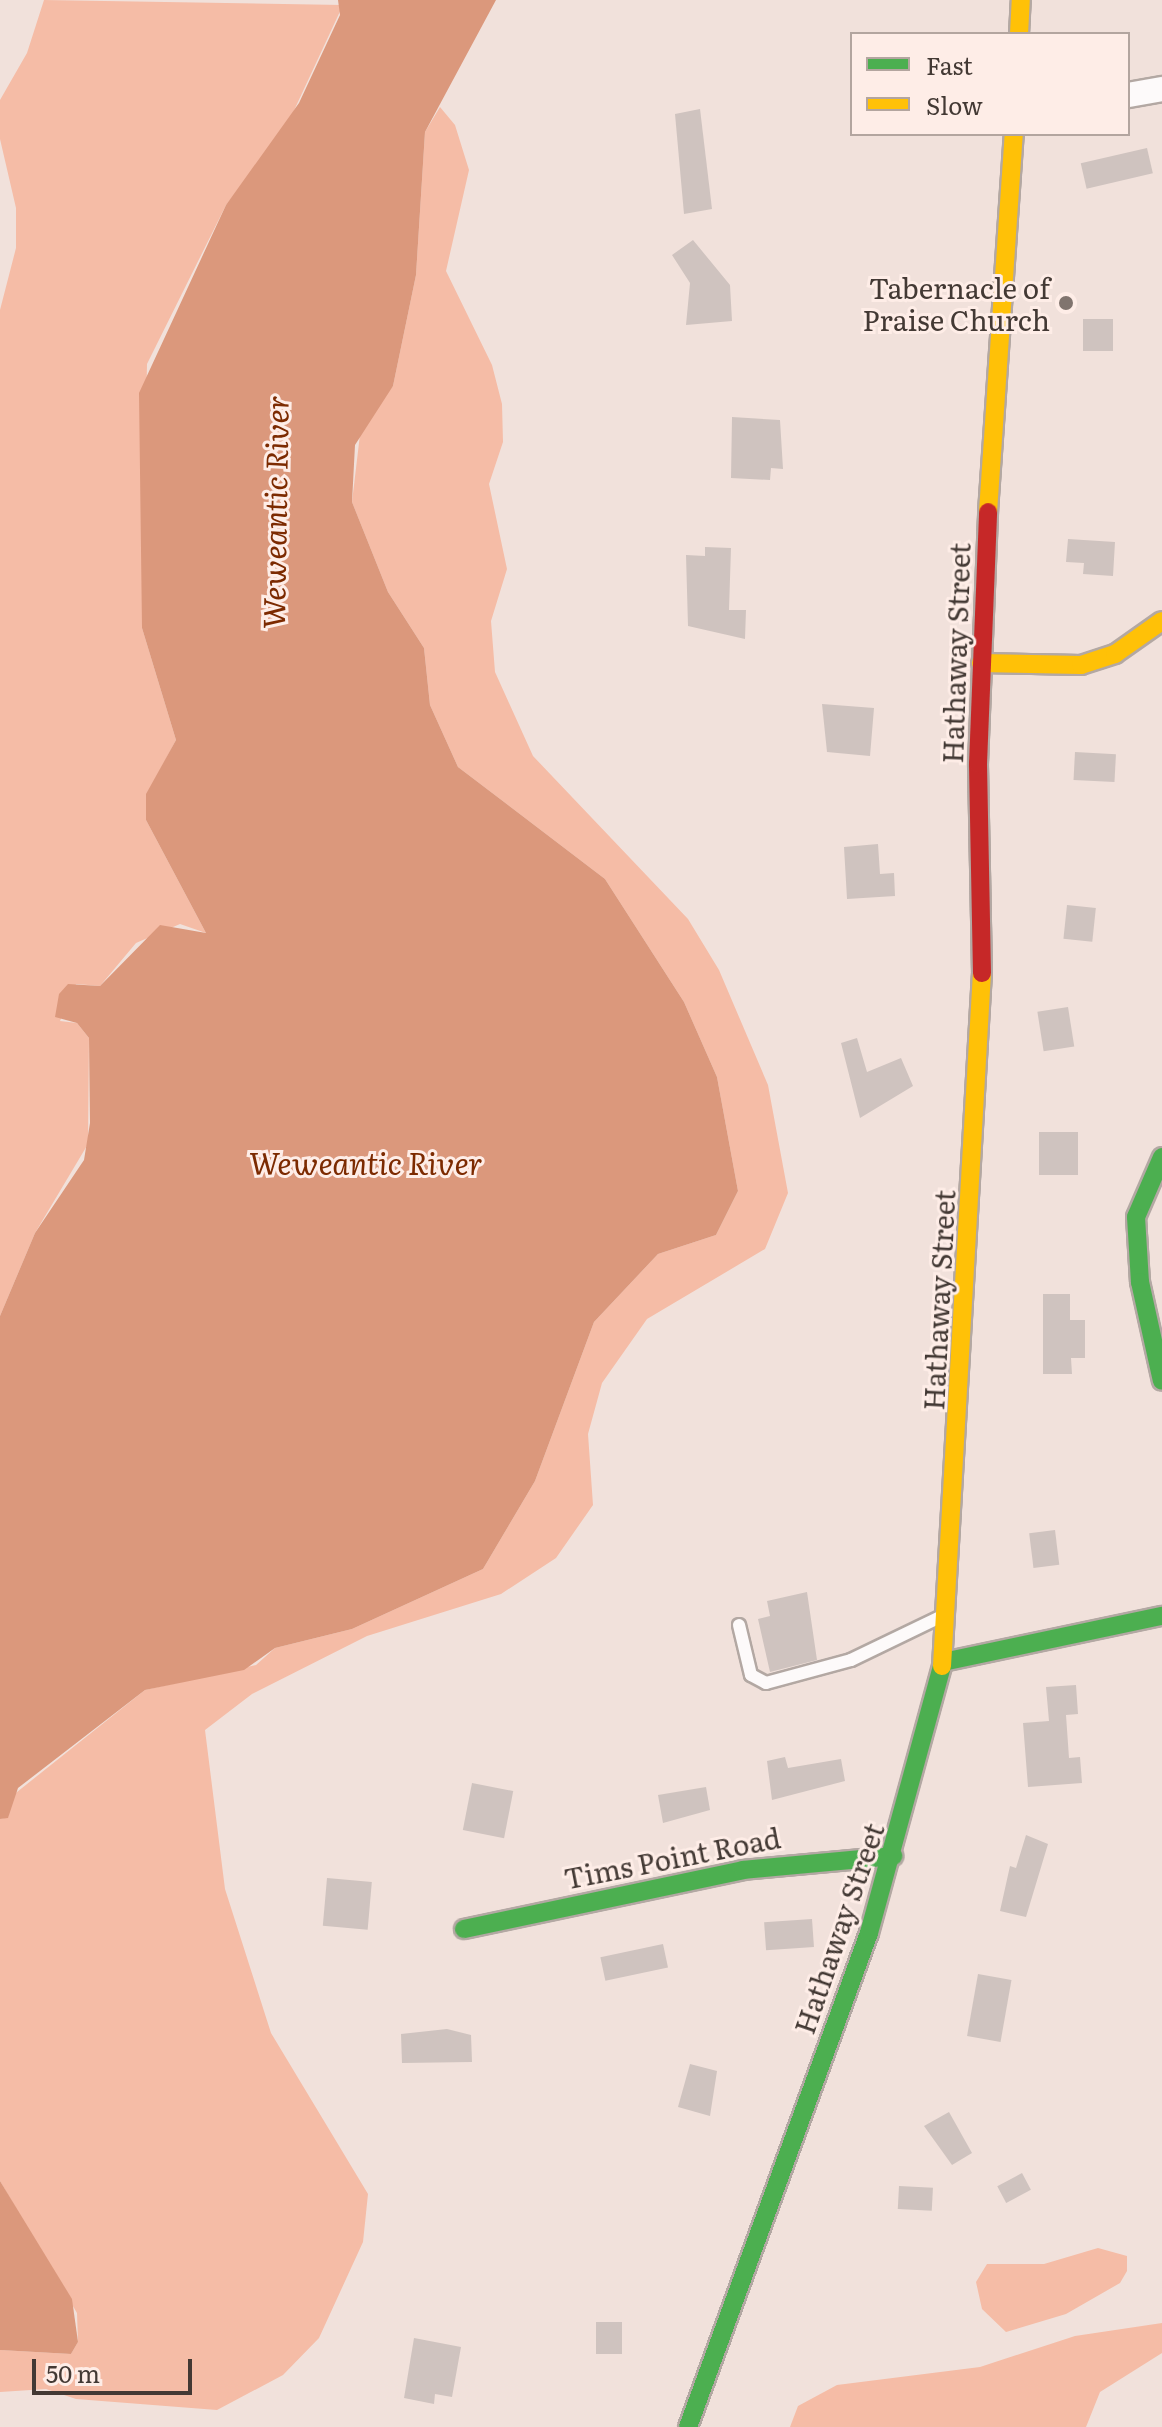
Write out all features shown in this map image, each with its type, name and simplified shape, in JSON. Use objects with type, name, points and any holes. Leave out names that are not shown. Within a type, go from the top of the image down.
[{"type":"street","points":[[1019,32],[1021,0]]},
{"type":"street","points":[[1130,95],[1162,89]]},
{"type":"street","name":"Hathaway Street","points":[[688,2427],[893,1856],[943,1662],[949,1613],[982,968],[981,663],[1014,136]]},
{"type":"street","points":[[981,663],[1081,665],[1115,654],[1162,621]]},
{"type":"street","points":[[1162,1157],[1136,1217],[1142,1296],[1162,1381]]},
{"type":"street","points":[[943,1662],[1162,1616]]},
{"type":"street","name":"Tims Point Road","points":[[464,1929],[743,1870],[845,1855],[893,1856]]},
{"type":"lane","points":[[739,1625],[751,1675],[766,1683],[851,1660],[949,1613]]},
{"type":"shaded area","points":[[44,0],[343,5],[284,132],[226,205],[147,364],[142,628],[176,740],[154,781],[146,820],[206,933],[180,924],[136,943],[100,986],[76,984],[60,1021],[77,1023],[89,1038],[88,1144],[35,1233],[0,1316],[0,310],[16,248],[16,208],[0,139],[0,100],[27,53]]},
{"type":"shaded area","points":[[440,107],[455,125],[469,170],[446,271],[492,365],[502,404],[503,442],[489,484],[507,569],[491,621],[495,672],[533,756],[688,919],[719,970],[768,1085],[788,1193],[765,1249],[647,1319],[602,1383],[588,1434],[593,1505],[556,1558],[501,1594],[367,1636],[252,1694],[205,1730],[225,1889],[271,2033],[368,2194],[363,2242],[319,2338],[283,2375],[217,2410],[76,2399],[46,2389],[0,2392],[0,2350],[71,2354],[78,2342],[77,2313],[0,2181],[0,1819],[8,1817],[12,1796],[145,1690],[256,1665],[275,1648],[352,1629],[483,1569],[535,1481],[594,1322],[658,1254],[716,1235],[738,1191],[717,1077],[684,1002],[605,879],[458,767],[430,705],[424,648],[388,592],[352,502],[361,426],[393,386],[416,275],[425,132]]},
{"type":"shaded area","points":[[1098,2248],[1127,2256],[1127,2271],[1120,2283],[1066,2314],[1006,2332],[982,2309],[976,2282],[987,2264],[1044,2264]]},
{"type":"shaded area","points":[[1162,2323],[1162,2353],[1100,2392],[1086,2427],[790,2427],[798,2406],[837,2385],[980,2367],[1075,2336]]},
{"type":"water","name":"Weweantic River","points":[[338,0],[496,0],[425,132],[416,275],[393,386],[355,445],[352,502],[388,592],[424,648],[430,705],[458,767],[605,879],[684,1002],[717,1077],[738,1191],[716,1235],[658,1254],[594,1322],[535,1481],[483,1569],[352,1629],[275,1648],[244,1670],[145,1690],[18,1788],[8,1818],[0,1819],[0,1316],[35,1233],[84,1160],[90,1123],[89,1038],[77,1023],[55,1017],[59,994],[68,984],[100,986],[160,925],[206,933],[146,820],[146,794],[176,740],[142,628],[139,393],[226,205],[299,103],[340,15]]},
{"type":"water","points":[[0,2181],[72,2299],[78,2342],[71,2354],[0,2350]]},
{"type":"building","points":[[700,109],[712,209],[684,214],[675,114]]},
{"type":"building","points":[[1147,148],[1153,173],[1087,189],[1081,163]]},
{"type":"building","points":[[693,240],[730,285],[732,321],[686,325],[690,283],[672,255]]},
{"type":"building","points":[[1083,319],[1113,319],[1113,351],[1083,351]]},
{"type":"building","points":[[732,417],[780,420],[783,469],[771,468],[770,480],[731,478]]},
{"type":"building","points":[[1068,539],[1115,542],[1113,576],[1083,574],[1084,563],[1066,562]]},
{"type":"building","points":[[705,547],[731,548],[729,610],[746,610],[745,639],[688,626],[686,555],[705,556]]},
{"type":"building","points":[[822,704],[874,708],[870,756],[827,752]]},
{"type":"building","points":[[1075,752],[1116,754],[1114,782],[1074,780]]},
{"type":"building","points":[[878,844],[880,874],[894,873],[895,896],[847,899],[844,847]]},
{"type":"building","points":[[1067,905],[1096,908],[1092,942],[1063,939]]},
{"type":"building","points":[[1068,1007],[1074,1047],[1044,1051],[1037,1012]]},
{"type":"building","points":[[857,1038],[867,1072],[901,1058],[913,1086],[860,1118],[841,1043]]},
{"type":"building","points":[[1039,1132],[1078,1132],[1078,1175],[1039,1175]]},
{"type":"building","points":[[1043,1294],[1070,1294],[1070,1320],[1085,1320],[1085,1358],[1071,1358],[1072,1374],[1043,1374]]},
{"type":"building","points":[[1055,1530],[1059,1565],[1033,1568],[1029,1533]]},
{"type":"building","points":[[807,1592],[817,1660],[770,1672],[758,1619],[770,1616],[767,1601]]},
{"type":"building","points":[[1076,1685],[1078,1714],[1066,1715],[1069,1758],[1080,1757],[1082,1783],[1028,1787],[1023,1723],[1049,1721],[1046,1687]]},
{"type":"building","points":[[785,1757],[788,1768],[841,1759],[845,1781],[772,1800],[767,1761]]},
{"type":"building","points":[[472,1783],[513,1791],[504,1838],[463,1830]]},
{"type":"building","points":[[706,1787],[710,1810],[663,1823],[658,1795]]},
{"type":"building","points":[[1026,1835],[1048,1844],[1026,1917],[1000,1911],[1010,1866],[1016,1868]]},
{"type":"building","points":[[327,1878],[372,1882],[368,1930],[323,1926]]},
{"type":"building","points":[[812,1919],[814,1947],[766,1950],[764,1922]]},
{"type":"building","points":[[663,1944],[668,1967],[605,1981],[600,1957]]},
{"type":"building","points":[[978,1974],[1011,1980],[1001,2042],[967,2036]]},
{"type":"building","points":[[447,2029],[471,2035],[472,2062],[402,2063],[401,2034]]},
{"type":"building","points":[[690,2064],[717,2071],[710,2116],[678,2107]]},
{"type":"building","points":[[949,2112],[972,2153],[952,2165],[924,2126]]},
{"type":"building","points":[[1022,2173],[1031,2190],[1006,2203],[997,2186]]},
{"type":"building","points":[[899,2186],[933,2188],[932,2211],[898,2209]]},
{"type":"building","points":[[596,2322],[622,2322],[622,2354],[596,2354]]},
{"type":"building","points":[[414,2338],[461,2347],[452,2397],[435,2394],[434,2404],[404,2398]]},
{"type":"traffic: fast","points":[[1162,1157],[1136,1217],[1140,1282],[1162,1381]]},
{"type":"traffic: fast","points":[[943,1662],[1162,1616]]},
{"type":"traffic: fast","points":[[688,2427],[869,1933],[942,1666]]},
{"type":"traffic: fast","points":[[464,1929],[743,1870],[893,1856]]},
{"type":"traffic: slow","points":[[1019,32],[1021,0]]},
{"type":"traffic: slow","points":[[988,512],[1014,136]]},
{"type":"traffic: slow","points":[[981,663],[1081,665],[1115,654],[1162,621]]},
{"type":"traffic: slow","points":[[942,1666],[982,973]]},
{"type":"traffic: jam","points":[[982,973],[978,764],[988,512]]},
{"type":"place","name":"Tabernacle of Praise Church","points":[[1066,303]]}]
